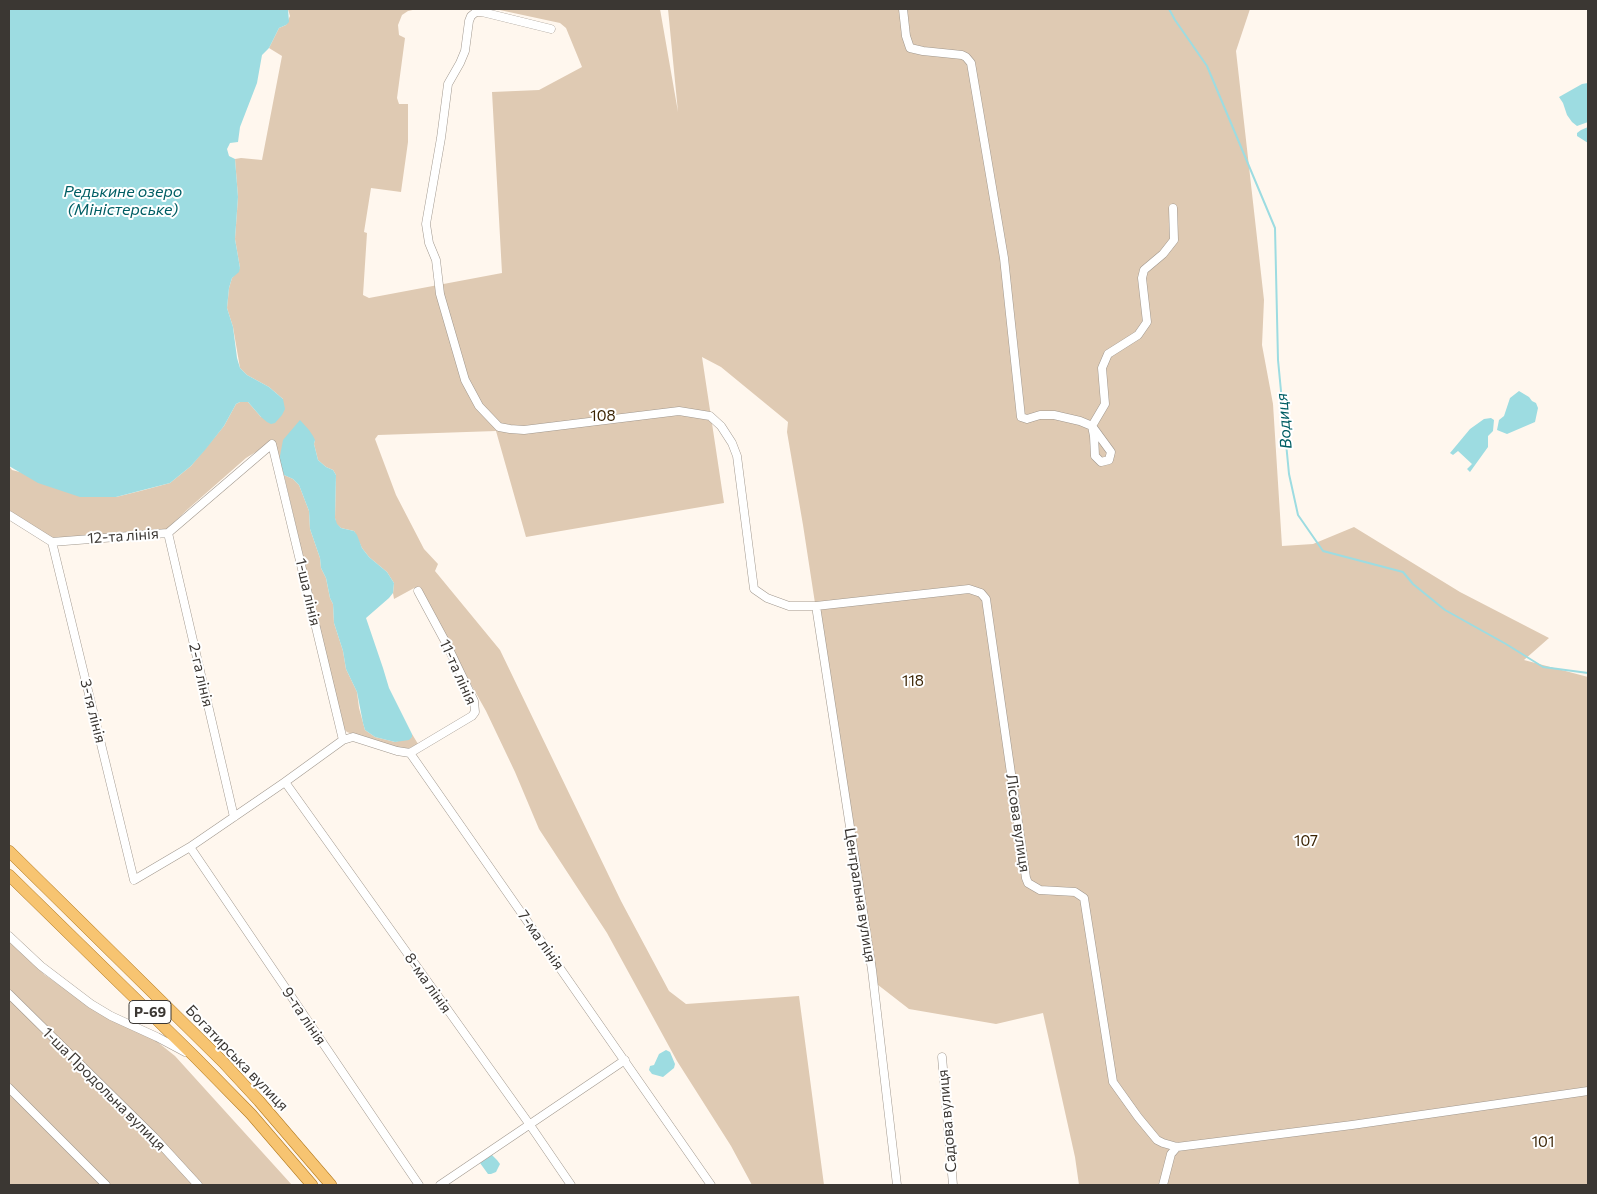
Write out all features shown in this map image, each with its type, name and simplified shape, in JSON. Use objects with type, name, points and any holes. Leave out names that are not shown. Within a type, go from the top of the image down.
[{"type":"main road","name":"Богатирська вулиця","points":[[9,851],[223,1062],[331,1185]]},
{"type":"main road","name":"Богатирська вулиця","points":[[9,875],[251,1114],[312,1185]]},
{"type":"street","points":[[903,9],[906,36],[910,48],[962,55],[971,63],[1004,258],[1022,417],[1054,415],[1092,426],[1105,404],[1102,368],[1108,354],[1138,335],[1147,322],[1142,278],[1144,270],[1174,240],[1173,208]]},
{"type":"street","name":"Лісова вулиця","points":[[551,28],[476,12],[469,21],[460,63],[448,84],[426,224],[429,243],[436,260],[440,294],[465,380],[479,406],[499,427],[524,430],[679,411],[710,416],[721,426],[732,443],[737,456],[754,589],[767,598],[789,606],[816,606],[969,589],[980,594],[986,600],[1026,878],[1028,883],[1040,890],[1075,892],[1084,898],[1113,1082],[1157,1140],[1177,1147]]},
{"type":"street","name":"12-та лінія","points":[[52,542],[168,533],[272,444]]},
{"type":"street","name":"1-ша лінія","points":[[272,444],[343,740]]},
{"type":"street","points":[[9,515],[52,542]]},
{"type":"street","name":"2-га лінія","points":[[168,533],[234,817]]},
{"type":"street","name":"3-тя лінія","points":[[52,542],[134,880],[190,847]]},
{"type":"street","name":"11-та лінія","points":[[410,752],[472,716],[475,712],[474,701],[418,591]]},
{"type":"street","name":"Центральна вулиця","points":[[816,606],[872,970],[898,1185]]},
{"type":"street","points":[[190,847],[343,740],[353,737],[397,751],[410,752]]},
{"type":"street","name":"7-ма лінія","points":[[410,752],[711,1185]]},
{"type":"street","name":"8-ма лінія","points":[[285,782],[570,1185]]},
{"type":"street","name":"9-та лінія","points":[[190,847],[419,1185]]},
{"type":"street","points":[[9,936],[41,966],[91,1004],[111,1016],[157,1036],[196,1058]]},
{"type":"street","name":"1-ша Продольна вулиця","points":[[9,994],[154,1137],[198,1185]]},
{"type":"street","name":"Садова вулиця","points":[[942,1057],[953,1185]]},
{"type":"street","points":[[440,1185],[530,1126],[625,1060]]},
{"type":"street","points":[[9,1088],[106,1185]]},
{"type":"street","points":[[1163,1185],[1171,1154],[1177,1147],[1352,1125],[1588,1091]]},
{"type":"green space","points":[[288,9],[417,9],[402,15],[398,25],[399,35],[405,38],[397,98],[399,104],[408,104],[408,142],[401,192],[371,188],[364,232],[367,233],[363,295],[369,298],[502,273],[492,92],[539,90],[582,67],[566,28],[560,23],[495,9],[660,9],[678,112],[668,9],[1250,9],[1236,51],[1264,300],[1262,345],[1273,404],[1282,546],[1313,544],[1354,527],[1460,592],[1549,638],[1524,660],[1588,677],[1588,1185],[1079,1185],[1075,1157],[1043,1013],[996,1024],[909,1009],[873,981],[787,432],[788,422],[721,367],[702,357],[724,503],[526,537],[496,431],[378,435],[375,439],[396,495],[424,549],[438,564],[435,571],[500,650],[621,901],[669,991],[686,1004],[799,996],[824,1185],[752,1185],[731,1146],[677,1061],[607,933],[539,829],[486,711],[416,587],[394,599],[394,583],[387,572],[369,557],[362,548],[354,531],[341,528],[336,524],[336,475],[333,470],[318,460],[314,444],[315,440],[280,456],[282,469],[272,442],[246,458],[164,530],[52,538],[9,513],[9,466],[12,470],[116,497],[170,483],[191,466],[224,426],[236,404],[248,402],[261,417],[283,399],[269,387],[247,375],[240,368],[233,327],[227,308],[232,278],[240,268],[235,239],[238,197],[235,159],[262,160],[282,56],[269,48],[279,28],[286,25],[290,16]]},
{"type":"green space","points":[[284,475],[293,479],[299,485],[309,511],[310,529],[333,604],[334,623],[343,651],[346,669],[357,692],[365,730],[375,737],[395,742],[412,737],[412,734],[418,744],[410,748],[389,747],[347,732],[343,728]]},
{"type":"green space","points":[[9,940],[45,975],[81,1000],[155,1040],[175,1056],[292,1185],[9,1185]]},
{"type":"water","name":"Редькине озеро (Міністерське)","points":[[9,9],[288,9],[289,22],[279,28],[269,48],[262,55],[257,83],[240,127],[238,142],[230,143],[227,149],[229,156],[235,159],[238,197],[235,239],[240,268],[239,272],[232,278],[227,308],[233,327],[237,358],[240,368],[247,375],[269,387],[283,399],[285,409],[275,423],[271,424],[261,417],[248,402],[236,404],[224,426],[205,450],[191,466],[170,483],[116,497],[80,497],[38,483],[9,466]]},
{"type":"water","points":[[1588,83],[1588,122],[1577,126],[1567,115],[1559,97],[1582,84]]},
{"type":"water","points":[[1588,127],[1588,143],[1577,136],[1577,133]]},
{"type":"water","points":[[1519,391],[1536,403],[1538,408],[1535,422],[1507,434],[1497,430],[1499,420],[1504,416],[1510,398]]},
{"type":"water","points":[[1491,418],[1494,420],[1493,431],[1488,436],[1488,447],[1470,472],[1467,469],[1472,464],[1458,451],[1453,455],[1450,453],[1470,429],[1484,419]]},
{"type":"water","points":[[300,420],[315,440],[314,444],[318,460],[333,470],[336,475],[335,518],[337,524],[341,528],[354,531],[362,548],[369,557],[387,572],[394,583],[393,593],[389,598],[366,618],[389,688],[412,734],[409,740],[395,742],[375,737],[365,730],[357,692],[346,669],[343,651],[334,623],[333,604],[310,529],[309,511],[299,485],[293,479],[284,475],[280,462],[283,440]]},
{"type":"water","points":[[666,1050],[670,1052],[675,1064],[674,1068],[663,1077],[652,1074],[649,1070],[650,1066],[654,1065],[659,1054]]},
{"type":"water","points":[[492,1155],[500,1164],[496,1172],[488,1174],[480,1163]]},
{"type":"waterway","name":"Водиця","points":[[1169,9],[1207,66],[1275,228],[1278,360],[1289,474],[1298,515],[1323,551],[1403,572],[1413,584],[1445,610],[1543,667],[1588,673]]},
{"type":"park label","name":"108","points":[[603,416]]},
{"type":"park label","name":"118","points":[[913,681]]},
{"type":"park label","name":"107","points":[[1306,841]]},
{"type":"park label","name":"101","points":[[1543,1142]]}]
